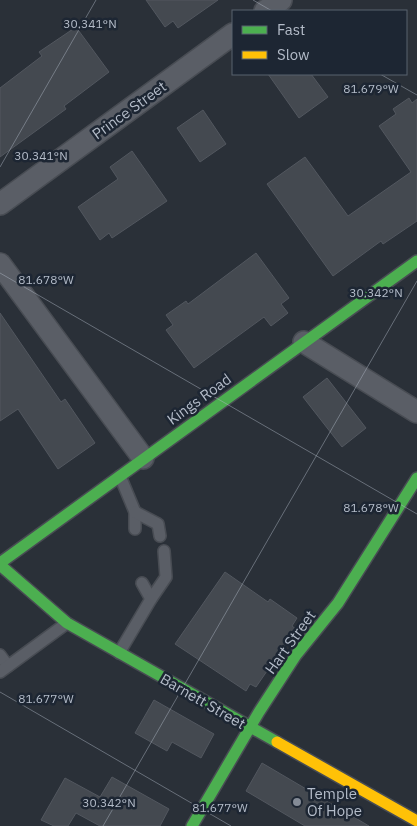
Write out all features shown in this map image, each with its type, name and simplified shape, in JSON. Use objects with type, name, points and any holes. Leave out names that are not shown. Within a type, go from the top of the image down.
[{"type":"street","points":[[266,10],[280,0]]},
{"type":"street","name":"Prince Street","points":[[0,204],[232,35]]},
{"type":"street","name":"Kings Road","points":[[0,564],[143,458],[417,261]]},
{"type":"street","points":[[0,264],[143,458]]},
{"type":"street","points":[[304,342],[417,412]]},
{"type":"street","name":"Hart Street","points":[[192,826],[249,727],[296,655],[338,603],[417,478]]},
{"type":"street","name":"Barnett Street","points":[[0,564],[67,623],[417,821]]},
{"type":"lane","points":[[120,476],[135,512],[135,529]]},
{"type":"lane","points":[[135,512],[158,524],[160,536]]},
{"type":"lane","points":[[119,653],[166,577],[164,551]]},
{"type":"lane","points":[[142,583],[151,599]]},
{"type":"lane","points":[[0,655],[4,669],[67,623]]},
{"type":"building","points":[[146,0],[218,0],[178,28],[173,21],[165,27]]},
{"type":"building","points":[[76,27],[109,72],[64,106],[66,109],[0,157],[0,88],[42,56],[39,52]]},
{"type":"building","points":[[269,75],[312,75],[328,97],[299,118]]},
{"type":"building","points":[[409,98],[412,103],[417,99],[417,221],[383,244],[381,241],[333,276],[267,184],[305,157],[348,216],[411,172],[379,126],[396,114],[393,109]]},
{"type":"building","points":[[203,110],[226,144],[200,162],[177,128]]},
{"type":"building","points":[[132,151],[167,201],[112,238],[109,233],[100,240],[78,207],[118,179],[110,167]]},
{"type":"building","points":[[256,253],[289,298],[281,304],[288,313],[271,326],[264,317],[194,368],[166,330],[173,325],[166,315],[186,301],[188,304]]},
{"type":"building","points":[[0,313],[61,402],[65,399],[95,443],[58,469],[18,409],[0,421]]},
{"type":"building","points":[[327,378],[366,428],[342,447],[303,397]]},
{"type":"building","points":[[225,572],[268,602],[270,599],[297,618],[292,626],[296,629],[256,687],[250,684],[246,691],[175,644]]},
{"type":"building","points":[[154,700],[214,734],[201,758],[172,742],[167,751],[135,733]]},
{"type":"building","name":"Temple Of Hope","points":[[262,763],[369,826],[305,826],[246,791]]},
{"type":"building","points":[[112,777],[169,809],[160,826],[100,826],[76,813],[68,826],[54,826],[41,820],[65,778],[100,797]]},
{"type":"traffic: fast","points":[[0,563],[417,261]]},
{"type":"traffic: fast","points":[[192,826],[259,712],[296,655],[338,603],[417,478]]},
{"type":"traffic: fast","points":[[0,565],[67,623],[277,742]]},
{"type":"traffic: slow","points":[[277,742],[417,821]]},
{"type":"place","name":"Temple Of Hope","points":[[297,802]]}]
